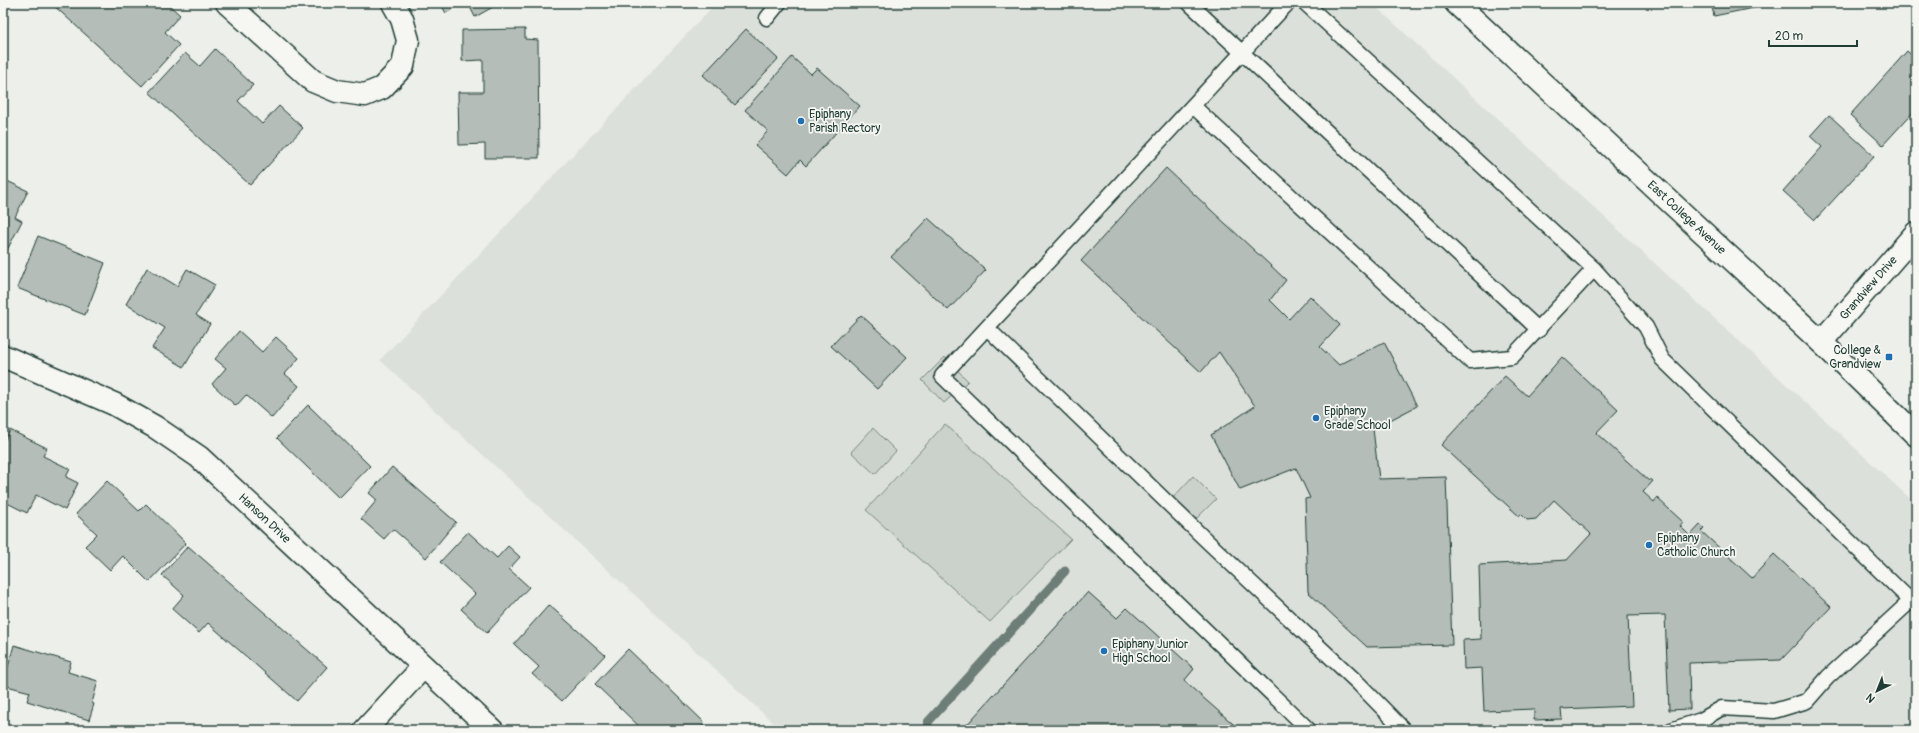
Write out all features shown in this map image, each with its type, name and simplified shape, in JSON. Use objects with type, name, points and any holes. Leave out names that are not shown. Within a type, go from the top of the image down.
[{"type":"street","points":[[227,3],[313,81],[337,91],[365,95],[382,88],[403,66],[408,40],[402,20],[393,3]]},
{"type":"street","name":"East College Avenue","points":[[1456,3],[1821,342],[1916,435]]},
{"type":"street","name":"Grandview Drive","points":[[1821,342],[1916,233]]},
{"type":"street","name":"Hanson Drive","points":[[3,356],[114,404],[155,427],[199,458],[492,730]]},
{"type":"street","points":[[365,730],[423,666]]},
{"type":"lane","points":[[767,18],[779,3]]},
{"type":"lane","points":[[1189,3],[1543,325]]},
{"type":"lane","points":[[1288,3],[942,376],[1309,730]]},
{"type":"lane","points":[[1305,3],[1594,270],[1646,327],[1662,359],[1913,598],[1828,676],[1808,701],[1774,711],[1722,708],[1701,720],[1671,730]]},
{"type":"lane","points":[[1193,106],[1470,361],[1512,357],[1594,270]]},
{"type":"lane","points":[[987,328],[1208,542],[1359,684],[1404,730]]},
{"type":"shaded area","points":[[716,3],[1372,3],[1916,504],[1916,730],[781,730],[380,360]]},
{"type":"shaded area","points":[[945,357],[968,381],[944,403],[922,380]]},
{"type":"shaded area","points":[[945,424],[1071,539],[990,622],[866,510]]},
{"type":"shaded area","points":[[873,428],[896,451],[875,474],[851,452]]},
{"type":"shaded area","points":[[1193,476],[1216,499],[1193,522],[1171,500]]},
{"type":"building","points":[[51,3],[167,3],[180,15],[165,32],[179,45],[142,86]]},
{"type":"building","points":[[440,3],[463,3],[446,13]]},
{"type":"building","points":[[468,3],[500,3],[475,17]]},
{"type":"building","points":[[1711,3],[1778,3],[1714,16]]},
{"type":"building","points":[[525,29],[525,39],[538,40],[539,158],[485,158],[485,144],[459,145],[458,92],[483,92],[483,60],[462,61],[462,30]]},
{"type":"building","points":[[746,29],[778,59],[735,105],[703,75]]},
{"type":"building","points":[[215,49],[253,85],[238,101],[262,124],[279,106],[303,128],[250,185],[149,92],[185,53],[200,66]]},
{"type":"building","points":[[1907,51],[1916,59],[1916,109],[1883,145],[1850,115]]},
{"type":"building","name":"Epiphany Parish Rectory","points":[[792,57],[811,74],[817,68],[860,106],[806,166],[800,160],[788,174],[755,145],[768,131],[745,110]]},
{"type":"building","points":[[1829,115],[1874,156],[1815,220],[1783,191],[1822,147],[1810,136]]},
{"type":"building","name":"Epiphany Grade School","points":[[1166,168],[1286,280],[1270,300],[1289,319],[1310,296],[1340,325],[1320,347],[1339,365],[1384,342],[1417,406],[1373,429],[1379,479],[1446,477],[1452,645],[1367,647],[1308,592],[1305,499],[1310,498],[1296,468],[1240,490],[1211,435],[1255,406],[1219,352],[1201,372],[1081,261]]},
{"type":"building","points":[[3,179],[28,191],[15,217],[22,221],[3,258]]},
{"type":"building","points":[[928,218],[986,270],[948,310],[891,257]]},
{"type":"building","points":[[38,236],[105,263],[85,315],[17,288]]},
{"type":"building","points":[[147,268],[177,286],[187,269],[215,285],[196,315],[210,324],[184,367],[152,348],[165,328],[126,304]]},
{"type":"building","points":[[861,315],[907,357],[877,389],[831,346]]},
{"type":"building","points":[[239,331],[262,352],[276,337],[299,358],[285,374],[299,386],[272,418],[246,395],[236,406],[212,384],[226,368],[215,359]]},
{"type":"building","name":"Epiphany Catholic Church","points":[[1562,357],[1618,410],[1596,433],[1649,481],[1650,479],[1653,481],[1643,492],[1654,502],[1657,498],[1683,522],[1680,526],[1690,536],[1700,525],[1704,528],[1701,531],[1752,578],[1774,554],[1831,607],[1781,660],[1689,663],[1690,709],[1669,710],[1665,615],[1628,616],[1632,706],[1561,709],[1562,719],[1534,720],[1534,709],[1484,711],[1482,668],[1464,669],[1463,640],[1481,639],[1479,565],[1567,560],[1591,534],[1554,500],[1536,519],[1527,520],[1521,514],[1519,516],[1441,445],[1505,376],[1527,396]]},
{"type":"building","points":[[308,405],[370,466],[339,498],[277,438]]},
{"type":"building","points":[[10,430],[47,448],[43,456],[70,469],[66,477],[78,483],[65,510],[36,495],[27,513],[3,501],[3,490],[6,484],[3,483],[3,444]]},
{"type":"building","points":[[392,467],[456,522],[426,558],[393,529],[384,539],[361,519],[377,500],[369,493]]},
{"type":"building","points":[[107,481],[139,511],[146,504],[186,543],[149,582],[123,556],[110,570],[85,546],[97,534],[76,514]]},
{"type":"building","points":[[468,532],[497,558],[508,546],[520,557],[509,569],[529,587],[487,633],[461,609],[475,594],[440,562]]},
{"type":"building","points":[[188,546],[327,667],[297,701],[208,623],[199,633],[172,609],[184,595],[162,575]]},
{"type":"building","name":"Epiphany Junior High School","points":[[1088,592],[1117,618],[1127,608],[1194,669],[1184,681],[1240,730],[962,730]]},
{"type":"building","points":[[549,605],[605,655],[562,701],[532,674],[539,667],[514,644]]},
{"type":"building","points":[[14,645],[71,662],[68,672],[98,681],[92,703],[94,704],[89,720],[27,701],[30,692],[3,685]]},
{"type":"building","points":[[628,649],[705,723],[698,730],[643,730],[595,684]]},
{"type":"waterway","points":[[928,730],[928,722],[1065,571]]},
{"type":"place","name":"Epiphany Parish Rectory","points":[[801,121]]},
{"type":"place","name":"College & Grandview","points":[[1889,357]]},
{"type":"place","name":"Epiphany Grade School","points":[[1316,418]]},
{"type":"place","name":"Epiphany Catholic Church","points":[[1649,545]]},
{"type":"place","name":"Epiphany Junior High School","points":[[1104,651]]}]
